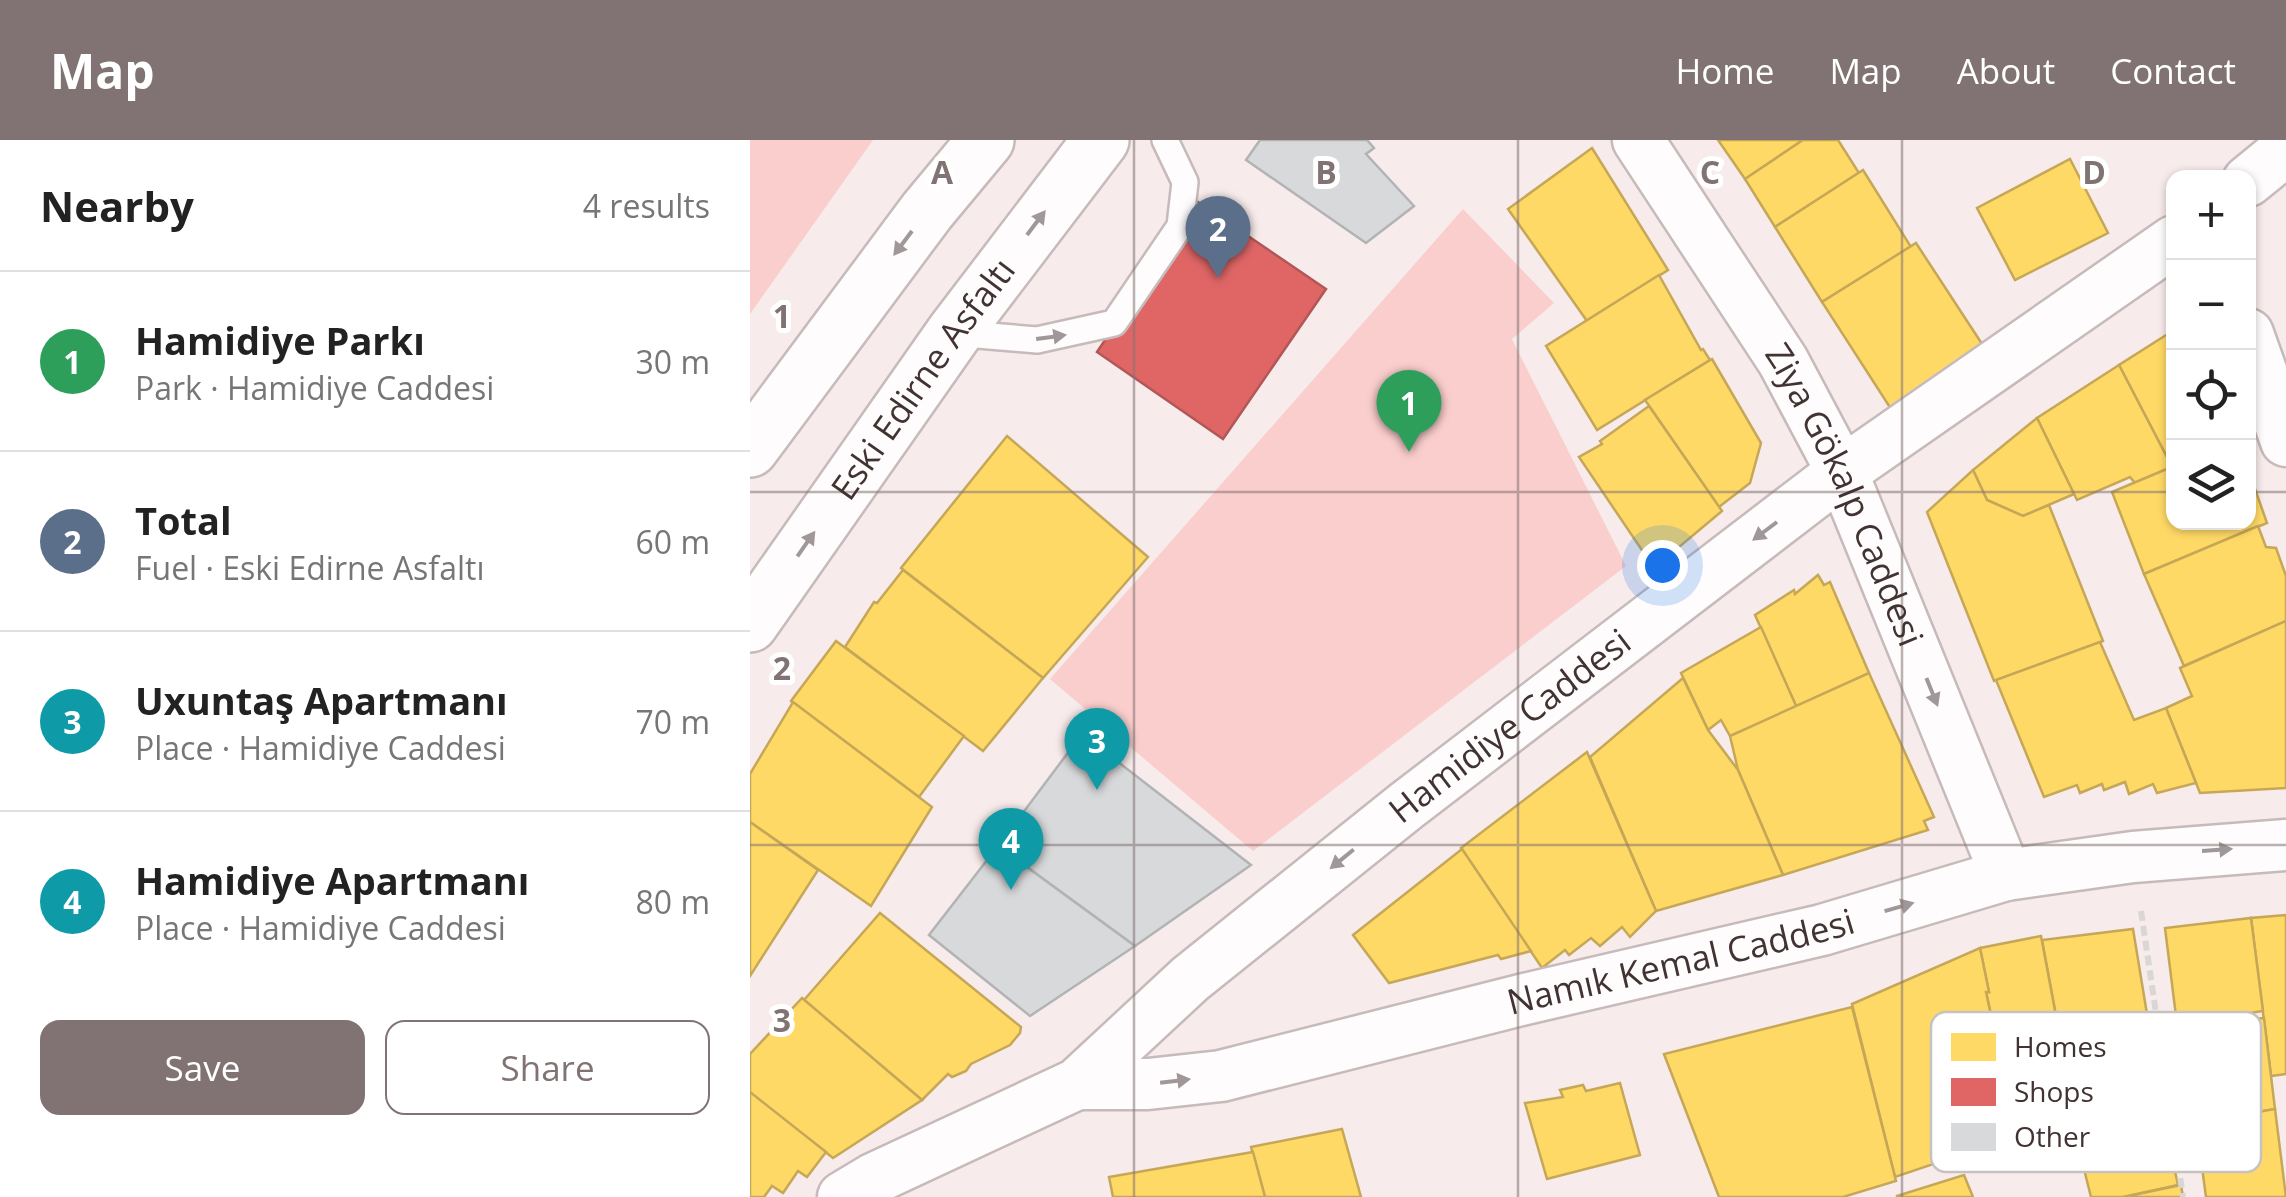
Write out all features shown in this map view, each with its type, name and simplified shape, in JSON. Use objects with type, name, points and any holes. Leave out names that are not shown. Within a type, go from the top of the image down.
[{"type":"main road","points":[[750,449],[927,211],[986,140]]},
{"type":"main road","name":"Eski Edirne Asfaltı","points":[[750,624],[954,333],[1101,140]]},
{"type":"street","name":"Ziya Gökalp Caddesi","points":[[1638,140],[1784,362],[1842,472],[2006,876]]},
{"type":"street","points":[[2256,174],[2286,150]]},
{"type":"street","name":"Hamidiye Caddesi","points":[[843,1197],[873,1179],[1078,1084],[1190,979],[1406,806],[1842,472],[2166,247]]},
{"type":"street","points":[[2254,350],[2286,441]]},
{"type":"street","name":"Namık Kemal Caddesi","points":[[1078,1084],[1148,1084],[1220,1076],[1524,999],[1822,930],[2006,876],[2134,856],[2286,845]]},
{"type":"lane","points":[[954,333],[1037,340],[1114,323],[1180,226],[1185,182],[1165,140]]},
{"type":"path","points":[[2134,856],[2156,1012]]},
{"type":"path","points":[[2179,1172],[2183,1197]]},
{"type":"shaded area","points":[[750,140],[873,140],[750,314]]},
{"type":"shaded area","points":[[1463,209],[1554,303],[1512,339],[1626,566],[1253,851],[1050,679]]},
{"type":"building: Homes","points":[[1718,140],[1803,140],[1745,179]]},
{"type":"building: Homes","points":[[1803,140],[1838,140],[1859,173],[1775,227],[1745,179]]},
{"type":"building: Homes","points":[[1592,148],[1668,270],[1587,321],[1508,209]]},
{"type":"building: Homes","points":[[2070,159],[2108,233],[2015,280],[1977,208]]},
{"type":"building: Homes","points":[[1863,170],[1911,247],[1822,302],[1775,227]]},
{"type":"building: Homes","points":[[1916,243],[1984,347],[1891,409],[1822,302]]},
{"type":"building: Homes","points":[[1659,275],[1710,360],[1597,430],[1546,346]]},
{"type":"building: Homes","points":[[2166,335],[2166,455],[2119,365]]},
{"type":"building: Homes","points":[[1712,359],[1761,443],[1750,483],[1719,507],[1645,400]]},
{"type":"building: Homes","points":[[2119,365],[2166,455],[2166,470],[2135,483],[2130,477],[2077,500],[2037,418]]},
{"type":"building: Homes","points":[[1649,406],[1722,511],[1654,568],[1579,457],[1602,444],[1600,441]]},
{"type":"building: Homes","points":[[2037,418],[2074,494],[2023,516],[1987,500],[1973,470]]},
{"type":"building: Homes","points":[[1007,436],[1148,557],[1043,678],[901,568]]},
{"type":"building: Homes","points":[[2166,469],[2166,530],[2250,530],[2144,574],[2112,492]]},
{"type":"building: Homes","points":[[1973,470],[1987,500],[2023,516],[2049,505],[2103,641],[1994,681],[1927,512]]},
{"type":"building: Homes","points":[[2256,492],[2267,523],[2256,528]]},
{"type":"building: Homes","points":[[2256,527],[2266,547],[2276,548],[2286,576],[2286,621],[2184,666],[2144,574]]},
{"type":"building: Homes","points":[[903,570],[1043,678],[983,751],[845,647],[874,602]]},
{"type":"building: Homes","points":[[1818,575],[1824,585],[1830,582],[1869,673],[1797,708],[1755,615],[1794,590],[1795,594]]},
{"type":"building: Homes","points":[[2286,621],[2286,788],[2200,793],[2166,708],[2192,696],[2180,668]]},
{"type":"building: Homes","points":[[1761,627],[1797,708],[1730,736],[1721,720],[1708,730],[1681,673]]},
{"type":"building: Homes","points":[[836,641],[964,736],[919,797],[791,701]]},
{"type":"building: Homes","points":[[2100,642],[2134,720],[2166,708],[2196,783],[2157,793],[2153,784],[2129,794],[2125,782],[2104,790],[2102,784],[2080,793],[2077,785],[2044,797],[1996,680]]},
{"type":"building: Homes","points":[[1869,673],[1934,817],[1924,821],[1928,830],[1783,875],[1738,770],[1730,736]]},
{"type":"building: Homes","points":[[1683,678],[1708,730],[1738,770],[1783,875],[1656,911],[1590,757]]},
{"type":"building: Homes","points":[[793,702],[932,807],[871,906],[750,822],[750,774]]},
{"type":"building: Homes","points":[[1587,752],[1656,911],[1630,937],[1622,927],[1600,946],[1591,938],[1569,955],[1565,950],[1542,968],[1461,848]]},
{"type":"building: Homes","points":[[750,822],[818,870],[750,976]]},
{"type":"building: Homes","points":[[1462,849],[1531,951],[1501,959],[1498,955],[1389,983],[1353,935]]},
{"type":"building: Homes","points":[[880,913],[1021,1027],[1010,1045],[971,1064],[966,1071],[952,1077],[948,1074],[922,1100],[804,1000]]},
{"type":"building: Homes","points":[[2286,915],[2286,1074],[2271,1076],[2251,918]]},
{"type":"building: Homes","points":[[2251,918],[2263,1011],[2176,1012],[2165,928]]},
{"type":"building: Homes","points":[[2133,929],[2147,1012],[2055,1012],[2042,940]]},
{"type":"building: Homes","points":[[2041,936],[2055,1012],[1990,1012],[1980,948]]},
{"type":"building: Homes","points":[[1980,948],[1990,1012],[1931,1012],[1931,1165],[1895,1177],[1852,1004]]},
{"type":"building: Homes","points":[[802,998],[922,1100],[833,1158],[750,1093],[750,1054]]},
{"type":"building: Homes","points":[[1852,1007],[1896,1181],[1843,1197],[1719,1197],[1664,1054]]},
{"type":"building: Homes","points":[[2264,1018],[2275,1109],[2261,1111]]},
{"type":"building: Homes","points":[[1620,1083],[1640,1155],[1547,1179],[1525,1103],[1563,1097],[1560,1090],[1583,1085],[1586,1091]]},
{"type":"building: Homes","points":[[750,1092],[826,1152],[807,1177],[798,1171],[783,1193],[772,1186],[764,1197],[750,1197]]},
{"type":"building: Homes","points":[[2275,1109],[2286,1197],[2206,1197],[2203,1172],[2261,1172],[2261,1111]]},
{"type":"building: Homes","points":[[1342,1129],[1361,1197],[1265,1197],[1251,1147]]},
{"type":"building: Homes","points":[[1253,1152],[1265,1197],[1113,1197],[1109,1177]]},
{"type":"building: Homes","points":[[2085,1172],[2175,1172],[2178,1185],[2123,1197],[2091,1197]]},
{"type":"building: Homes","points":[[1964,1175],[1973,1197],[1897,1197],[1897,1196]]},
{"type":"building: Homes","points":[[2181,1185],[2183,1197],[2124,1197]]},
{"type":"building: Shops","points":[[1198,202],[1326,289],[1223,439],[1097,352]]},
{"type":"building: Other","points":[[1260,140],[1367,140],[1374,148],[1366,154],[1414,206],[1366,243],[1246,160]]},
{"type":"building: Other","points":[[1082,734],[1251,865],[1135,946],[998,846]]},
{"type":"building: Other","points":[[998,846],[1135,946],[1030,1016],[929,935]]},
{"type":"place","name":"Total","points":[[1218,278]]},
{"type":"place","name":"Hamidiye Parkı","points":[[1409,452]]},
{"type":"place","name":"Uxuntaş Apartmanı","points":[[1097,790]]},
{"type":"place","name":"Hamidiye Apartmanı","points":[[1011,890]]}]
